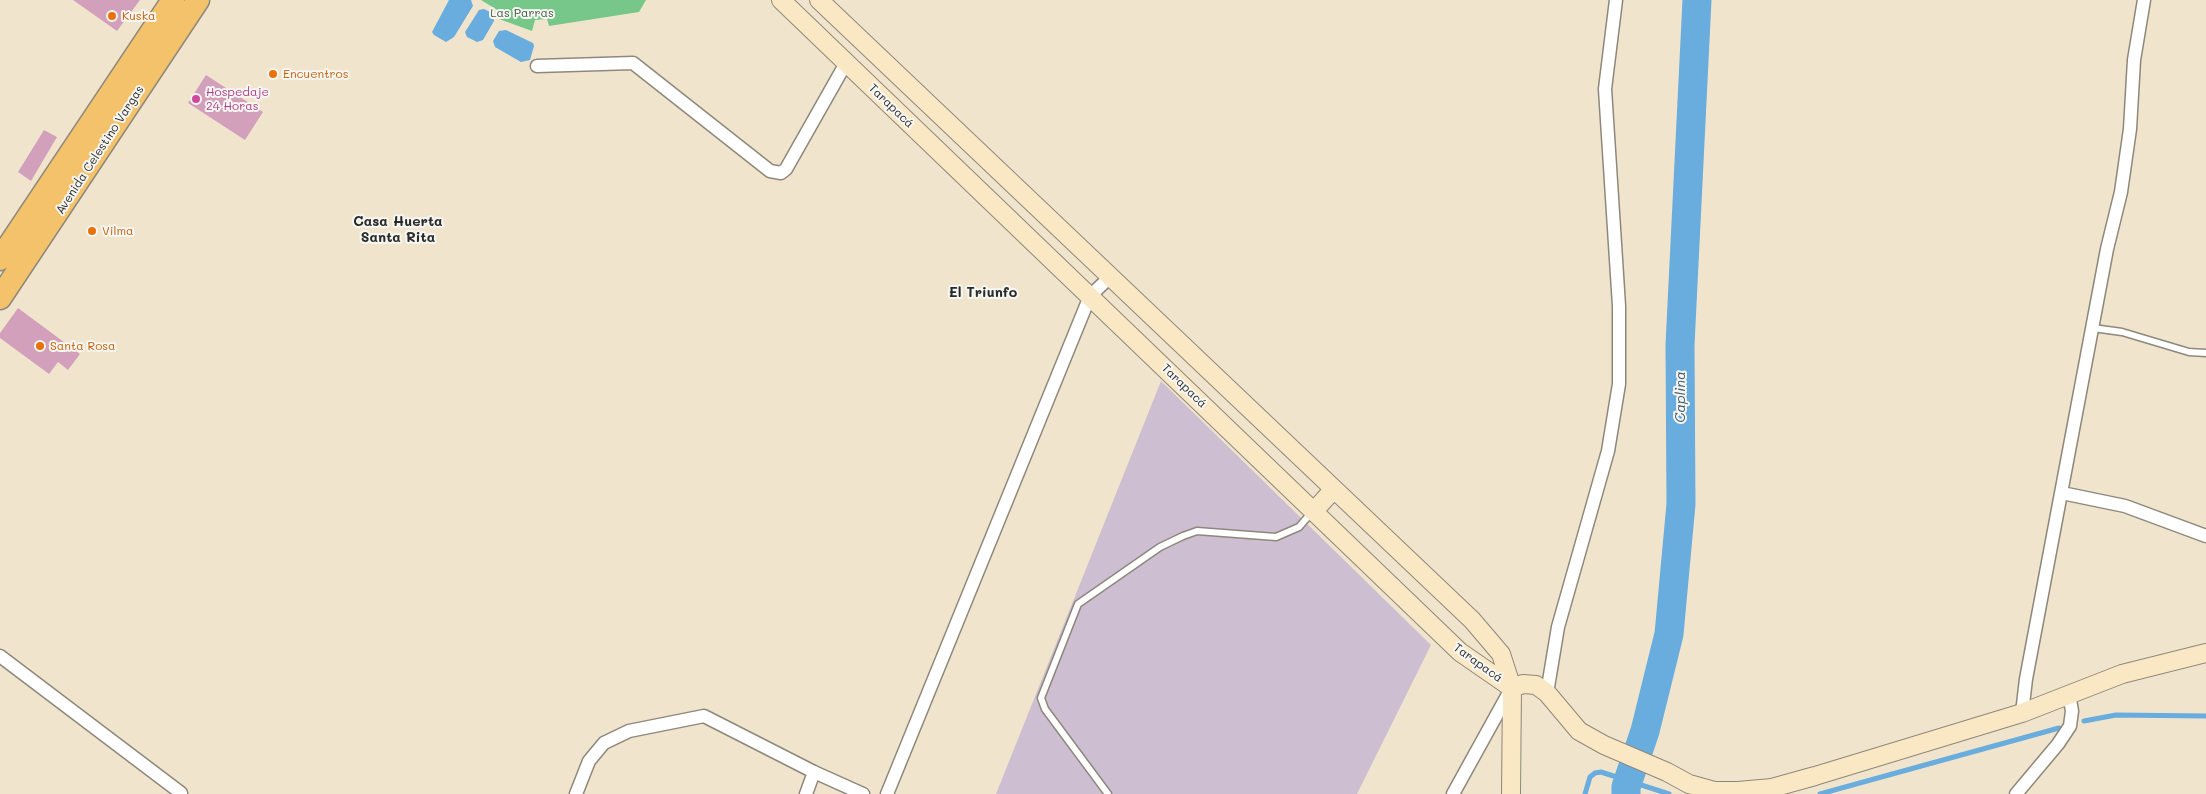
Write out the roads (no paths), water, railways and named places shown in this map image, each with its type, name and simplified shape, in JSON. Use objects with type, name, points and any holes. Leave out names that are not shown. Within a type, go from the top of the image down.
[{"type":"highway","name":"Avenida Celestino Vargas","points":[[117,103],[172,0]]},
{"type":"highway","name":"Avenida Celestino Vargas","points":[[0,298],[25,241],[117,103],[198,0]]},
{"type":"highway","name":"Avenida Celestino Vargas","points":[[0,259],[25,241]]},
{"type":"main road","name":"Tarapacá","points":[[781,0],[1460,652],[1512,688]]},
{"type":"main road","name":"Tarapacá","points":[[819,0],[1472,620],[1501,654],[1512,688]]},
{"type":"main road","points":[[867,83],[885,64]]},
{"type":"main road","points":[[970,181],[988,161]]},
{"type":"main road","points":[[1314,511],[1334,489]]},
{"type":"main road","points":[[1510,794],[1512,688],[1523,684],[1536,685],[1547,693],[1579,731],[1604,745],[1667,772],[1689,784],[1714,791],[1772,788],[2022,712],[2122,674],[2206,653]]},
{"type":"street","points":[[1547,693],[1558,627],[1608,451],[1619,384],[1619,306],[1605,89],[1616,0]]},
{"type":"street","points":[[2022,712],[2026,679],[2092,328],[2126,163],[2134,60],[2144,0]]},
{"type":"street","points":[[537,66],[633,62],[770,172],[781,173],[786,169],[846,63]]},
{"type":"street","points":[[888,794],[1090,296],[1110,277]]},
{"type":"street","points":[[2062,493],[2125,506],[2206,536]]},
{"type":"street","points":[[0,656],[181,793]]},
{"type":"street","points":[[1453,794],[1512,688]]},
{"type":"street","points":[[2016,794],[2058,744],[2070,726],[2072,711],[2069,694]]},
{"type":"street","points":[[576,794],[589,761],[604,743],[629,732],[704,716],[814,772],[863,794]]},
{"type":"street","points":[[806,794],[814,772]]},
{"type":"lane","points":[[2092,328],[2122,332],[2189,352],[2206,353]]},
{"type":"lane","points":[[1108,794],[1045,709],[1041,698],[1078,604],[1160,547],[1183,536],[1197,531],[1276,537],[1299,527],[1314,511]]},
{"type":"water","points":[[449,0],[471,0],[473,6],[454,37],[446,42],[432,32]]},
{"type":"water","points":[[484,9],[492,13],[494,21],[483,40],[477,42],[467,37],[465,32],[479,10]]},
{"type":"water","points":[[506,30],[533,43],[534,46],[530,60],[521,62],[495,47],[493,41],[499,31]]},
{"type":"waterway","name":"Caplina","points":[[1626,794],[1626,787],[1645,731],[1669,634],[1681,504],[1680,345],[1697,0]]},
{"type":"waterway","points":[[2084,721],[2116,715],[2206,716]]},
{"type":"waterway","points":[[1820,794],[2059,728]]},
{"type":"waterway","points":[[1585,794],[1590,777],[1595,773],[1601,772],[1669,794]]},
{"type":"place","name":"Kuska","points":[[112,16]]},
{"type":"place","name":"Encuentros","points":[[273,74]]},
{"type":"place","name":"Hospedaje 24 Horas","points":[[196,99]]},
{"type":"place","name":"Vilma","points":[[92,231]]},
{"type":"place","name":"Santa Rosa","points":[[40,346]]},
{"type":"district","name":"Casa Huerta Santa Rita","points":[[398,230]]},
{"type":"district","name":"El Triunfo","points":[[983,293]]},
{"type":"park label","name":"Las Parras","points":[[522,13]]}]
